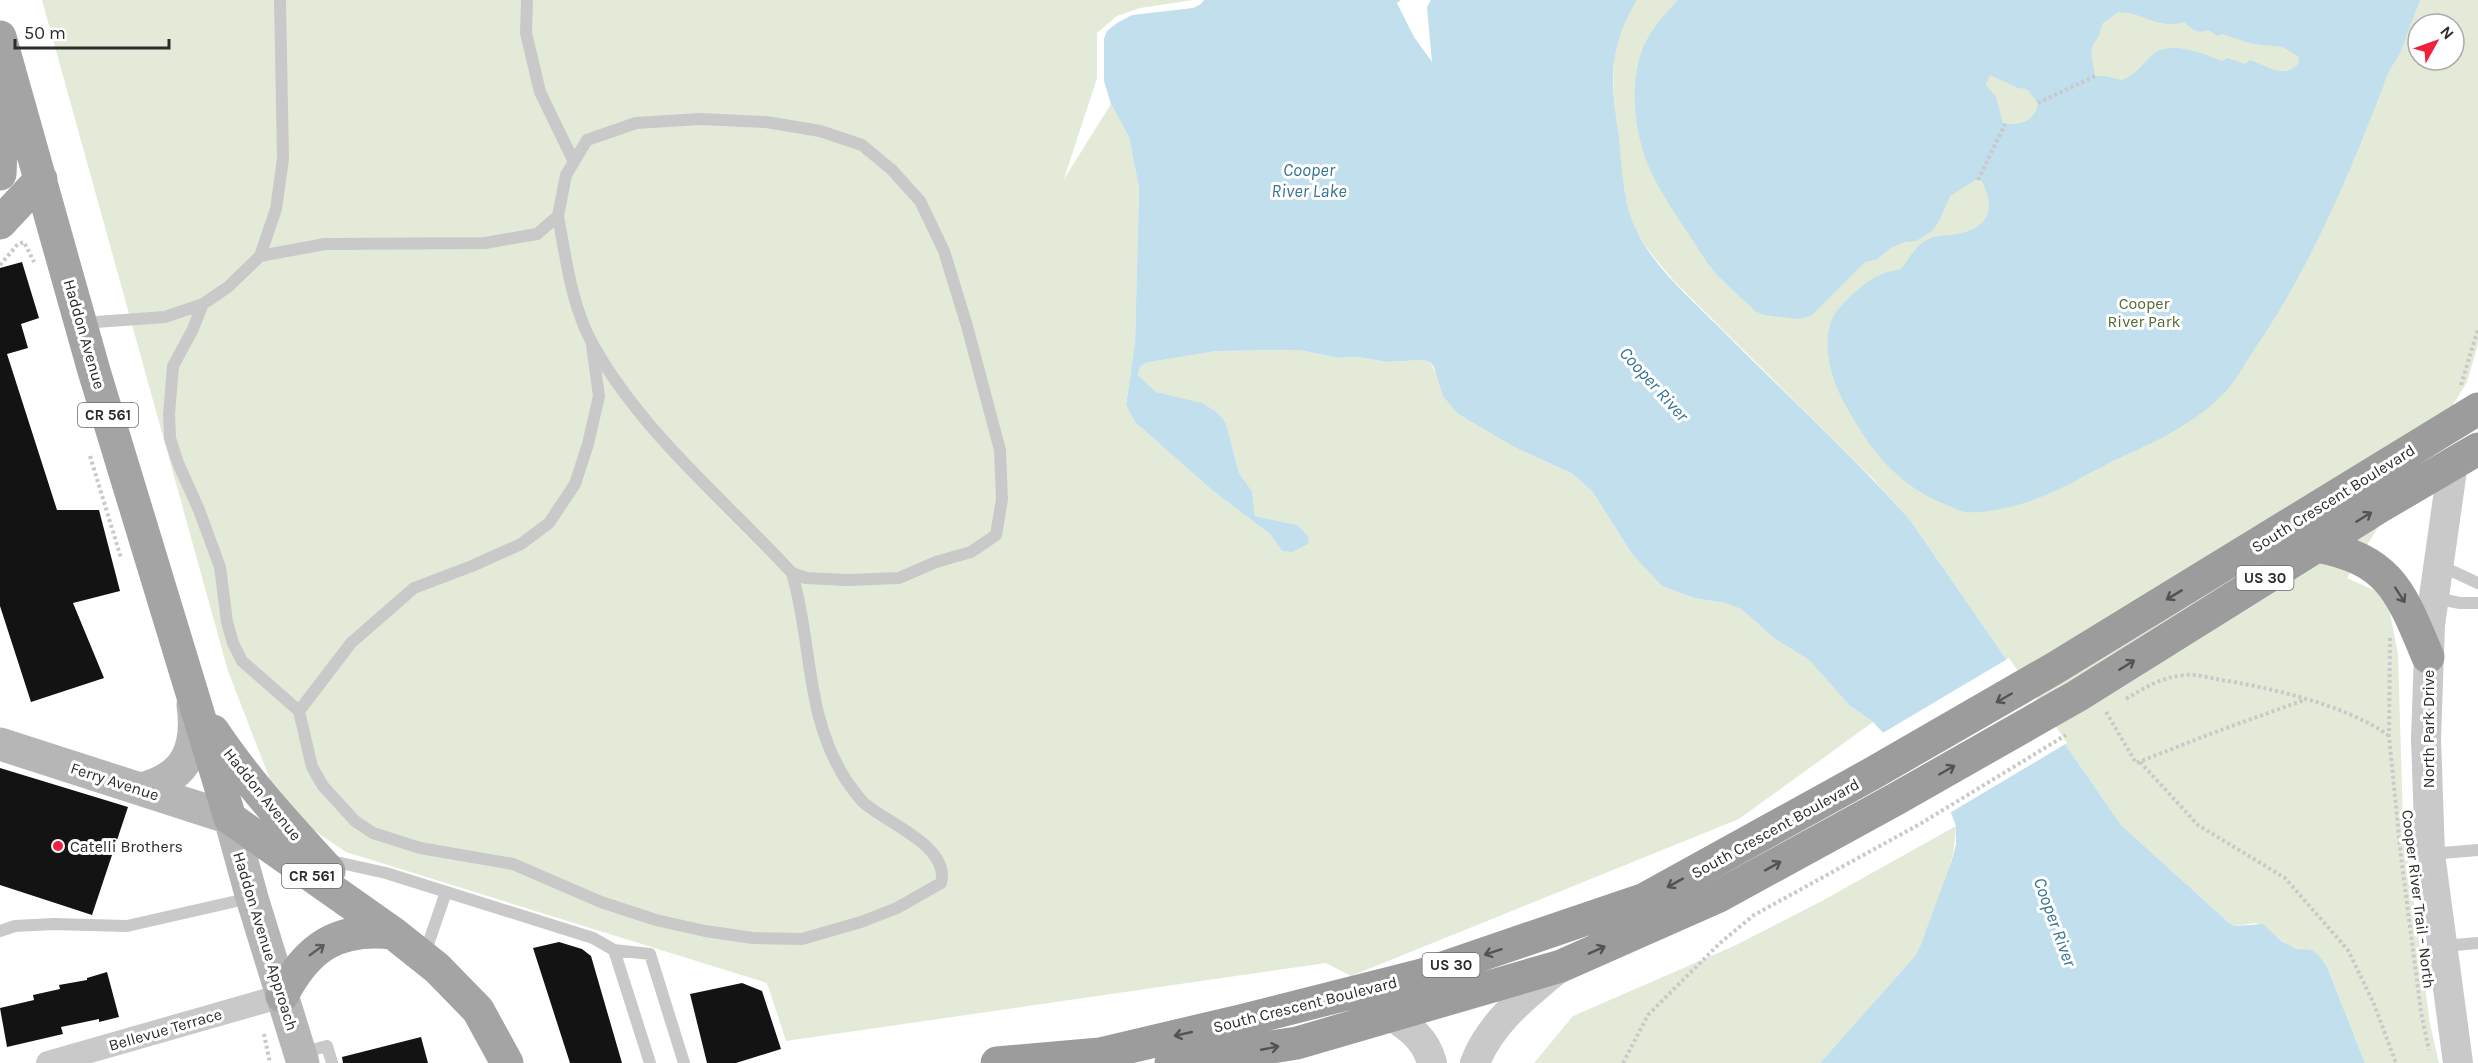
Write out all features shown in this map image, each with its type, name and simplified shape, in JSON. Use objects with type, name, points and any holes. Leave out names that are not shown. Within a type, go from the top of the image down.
[{"type":"highway","name":"North Park Drive","points":[[2466,456],[2473,401]]},
{"type":"highway","name":"South Crescent Boulevard","points":[[997,1063],[1100,1054],[1410,978],[1508,947],[1645,899],[2055,669],[2473,401]]},
{"type":"highway","name":"South Crescent Boulevard","points":[[1171,1063],[1297,1042],[1561,966],[1717,897],[2077,696],[2466,456]]},
{"type":"highway","points":[[2317,546],[2341,551],[2372,565],[2391,582],[2406,605],[2428,657]]},
{"type":"main road","points":[[0,174],[2,46]]},
{"type":"main road","name":"Haddon Avenue","points":[[2,46],[42,179],[81,323],[230,818],[393,933],[459,988],[478,1010],[507,1063]]},
{"type":"main road","points":[[0,223],[42,179]]},
{"type":"main road","points":[[141,789],[164,782],[186,759],[194,745],[196,726],[193,700]]},
{"type":"main road","name":"Haddon Avenue","points":[[193,700],[236,765],[283,822],[393,933]]},
{"type":"main road","name":"Ferry Avenue","points":[[0,744],[230,818]]},
{"type":"main road","name":"Haddon Avenue Approach","points":[[230,818],[252,898],[268,1000],[291,1060]]},
{"type":"main road","points":[[268,1000],[292,977],[307,958],[323,945],[346,935],[368,930],[393,933]]},
{"type":"street","name":"North Park Drive","points":[[2458,1063],[2430,854],[2426,739],[2428,657],[2434,598],[2439,565],[2466,456]]},
{"type":"street","points":[[1475,1063],[1482,1045],[1507,1012],[1561,966]]},
{"type":"street","name":"Bellevue Terrace","points":[[48,1063],[268,1000]]},
{"type":"street","points":[[1389,1016],[1418,1036],[1429,1052],[1432,1063]]},
{"type":"lane","points":[[81,323],[165,317],[202,304],[228,287],[260,256],[276,209],[283,159],[280,0]]},
{"type":"lane","points":[[527,0],[526,33],[540,92],[574,162]]},
{"type":"lane","points":[[299,711],[351,643],[414,588],[521,544],[549,523],[575,484],[588,444],[599,396],[591,342],[571,288],[558,216],[566,175],[587,140],[636,123],[700,118],[766,122],[820,131],[862,145],[892,170],[920,201],[944,250],[1000,450],[1002,499],[996,535],[971,552],[936,562],[899,578],[847,580],[806,578],[792,573],[672,449],[623,391],[591,342]]},
{"type":"lane","points":[[260,256],[325,244],[484,243],[537,234],[558,216]]},
{"type":"lane","points":[[202,304],[192,331],[173,366],[169,414],[170,438],[220,567],[227,622],[233,643],[242,661],[299,711],[308,754],[323,786],[355,822],[373,833],[420,848],[513,864],[601,902],[656,920],[705,931],[753,938],[802,939],[861,922],[897,908],[941,883],[943,875],[939,863],[922,843],[864,802],[847,781],[831,751],[818,716],[810,678],[805,633],[792,573]]},
{"type":"lane","points":[[2439,565],[2478,584]]},
{"type":"lane","points":[[2434,598],[2460,603],[2478,603]]},
{"type":"lane","points":[[2430,854],[2478,850]]},
{"type":"lane","points":[[318,859],[386,873],[593,938],[614,950],[650,954],[684,1063]]},
{"type":"lane","points":[[423,957],[446,892]]},
{"type":"lane","points":[[0,931],[15,926],[53,924],[127,926],[252,898]]},
{"type":"lane","points":[[2442,946],[2478,943]]},
{"type":"lane","points":[[614,950],[650,1063]]},
{"type":"lane","points":[[291,1060],[327,1046],[332,1063]]},
{"type":"path","points":[[2038,103],[2095,76]]},
{"type":"path","points":[[1978,180],[2005,124]]},
{"type":"path","points":[[0,266],[18,244],[24,242],[35,263]]},
{"type":"path","points":[[2473,401],[2478,329]]},
{"type":"path","points":[[87,447],[121,558]]},
{"type":"path","name":"Cooper River Trail - North","points":[[2390,634],[2389,736],[2401,857],[2421,1012],[2429,1053]]},
{"type":"path","points":[[2160,679],[2187,674],[2268,687],[2339,711],[2378,728],[2389,736]]},
{"type":"path","points":[[2106,711],[2136,763],[2304,700]]},
{"type":"path","points":[[1623,1063],[1648,1015],[1720,943],[1754,915],[1920,824],[2076,729]]},
{"type":"path","points":[[2140,762],[2198,825],[2285,878],[2348,950],[2374,1004],[2396,1063]]},
{"type":"path","points":[[268,1000],[262,1025],[291,1060]]},
{"type":"path","points":[[1628,1063],[1629,1051]]},
{"type":"green space","points":[[42,0],[1193,0],[1140,8],[1117,16],[1097,33],[1097,78],[1064,179],[1111,104],[1129,137],[1139,188],[1135,342],[1126,405],[1135,422],[1213,491],[1270,534],[1282,551],[1295,549],[1305,545],[1309,537],[1298,525],[1255,516],[1252,491],[1239,473],[1226,423],[1218,413],[1156,392],[1138,375],[1140,367],[1150,362],[1217,351],[1299,350],[1339,358],[1357,357],[1388,362],[1422,360],[1430,362],[1458,414],[1514,447],[1571,473],[1592,491],[1632,554],[1662,586],[1694,598],[1727,603],[1741,609],[1775,639],[1809,660],[1850,706],[1873,722],[1739,819],[1351,976],[1326,963],[786,1041],[767,983],[346,852],[281,808],[228,671]]},
{"type":"green space","name":"Cooper River Park","points":[[1637,0],[2478,0],[2478,344],[2467,382],[2347,578],[2378,592],[2388,603],[2398,654],[2403,822],[2430,1024],[2439,1063],[2365,1063],[2327,967],[2256,923],[2234,926],[2121,825],[1910,520],[1874,480],[1674,281],[1648,249],[1635,229],[1630,215],[1621,169],[1615,114],[1615,51],[1627,18]]},
{"type":"green space","points":[[1956,826],[1948,871],[1915,956],[1820,1063],[1534,1063],[1573,1016],[1734,946],[1820,902]]},
{"type":"water","name":"Cooper River Lake","points":[[1204,0],[1401,0],[1397,3],[1414,37],[1432,62],[1427,7],[1431,0],[1637,0],[1621,33],[1613,79],[1627,203],[1634,225],[1650,254],[1685,294],[1840,447],[1910,520],[2121,825],[2234,926],[2263,924],[2285,943],[2317,953],[2327,967],[2365,1063],[1820,1063],[1915,956],[1951,863],[1956,844],[1956,826],[1951,813],[1931,783],[1873,722],[1850,706],[1809,660],[1775,639],[1741,609],[1726,603],[1694,598],[1662,586],[1632,554],[1592,491],[1571,473],[1514,447],[1458,414],[1443,396],[1434,367],[1430,362],[1422,360],[1388,362],[1357,357],[1339,358],[1299,350],[1217,351],[1150,362],[1140,367],[1138,375],[1156,392],[1202,403],[1218,413],[1226,423],[1239,473],[1252,491],[1255,516],[1298,525],[1309,537],[1308,544],[1292,552],[1282,551],[1270,534],[1213,491],[1135,422],[1126,405],[1135,342],[1139,188],[1129,137],[1111,104],[1104,81],[1104,39],[1107,31],[1132,15],[1193,8]]},
{"type":"water","points":[[1678,0],[2420,0],[2415,12],[2406,12],[2406,37],[2400,53],[2389,71],[2345,180],[2313,249],[2275,317],[2235,380],[2223,394],[2194,418],[2162,438],[2061,488],[2016,506],[1973,512],[1957,510],[1911,486],[1897,475],[1874,450],[1836,385],[1829,361],[1828,337],[1836,312],[1862,286],[1880,275],[1901,269],[1918,247],[1929,239],[1968,231],[1983,222],[1989,208],[1986,190],[1981,180],[1977,179],[1950,196],[1932,231],[1916,241],[1904,242],[1891,248],[1876,260],[1865,262],[1811,316],[1798,319],[1764,315],[1755,311],[1708,264],[1661,190],[1643,152],[1635,106],[1636,76],[1643,48],[1658,22]],"holes":[[[2118,12],[2166,24],[2184,22],[2198,31],[2208,30],[2218,36],[2222,34],[2253,44],[2283,47],[2299,57],[2298,64],[2292,69],[2280,71],[2250,60],[2245,64],[2228,58],[2222,61],[2185,49],[2166,48],[2151,56],[2134,73],[2122,80],[2095,76],[2091,52],[2102,24]],[[1990,75],[2018,88],[2027,89],[2038,103],[2034,115],[2021,123],[2003,123],[1996,97],[1986,85]]]},
{"type":"pier","points":[[2009,658],[2067,743],[1948,814],[1929,785],[1881,734]]},
{"type":"building","points":[[22,262],[39,318],[21,324],[28,348],[7,354],[57,510],[99,510],[120,591],[73,603],[104,678],[31,702],[0,606],[0,268]]},
{"type":"building","name":"Catelli Brothers","points":[[0,768],[128,807],[92,915],[0,885]]},
{"type":"building","points":[[559,942],[582,949],[591,956],[622,1063],[570,1063],[533,948]]},
{"type":"building","points":[[107,972],[119,1017],[61,1027],[63,1034],[7,1047],[0,1008],[34,1000],[33,995],[60,989],[59,985],[87,980],[87,978]]},
{"type":"building","points":[[742,983],[762,991],[781,1049],[736,1063],[707,1063],[690,994]]},
{"type":"building","points":[[421,1037],[428,1063],[343,1063],[342,1057]]},
{"type":"place","name":"Catelli Brothers","points":[[58,846]]},
{"type":"water label","name":"Cooper River","points":[[1654,384]]},
{"type":"water label","name":"Cooper River","points":[[2055,922]]}]
